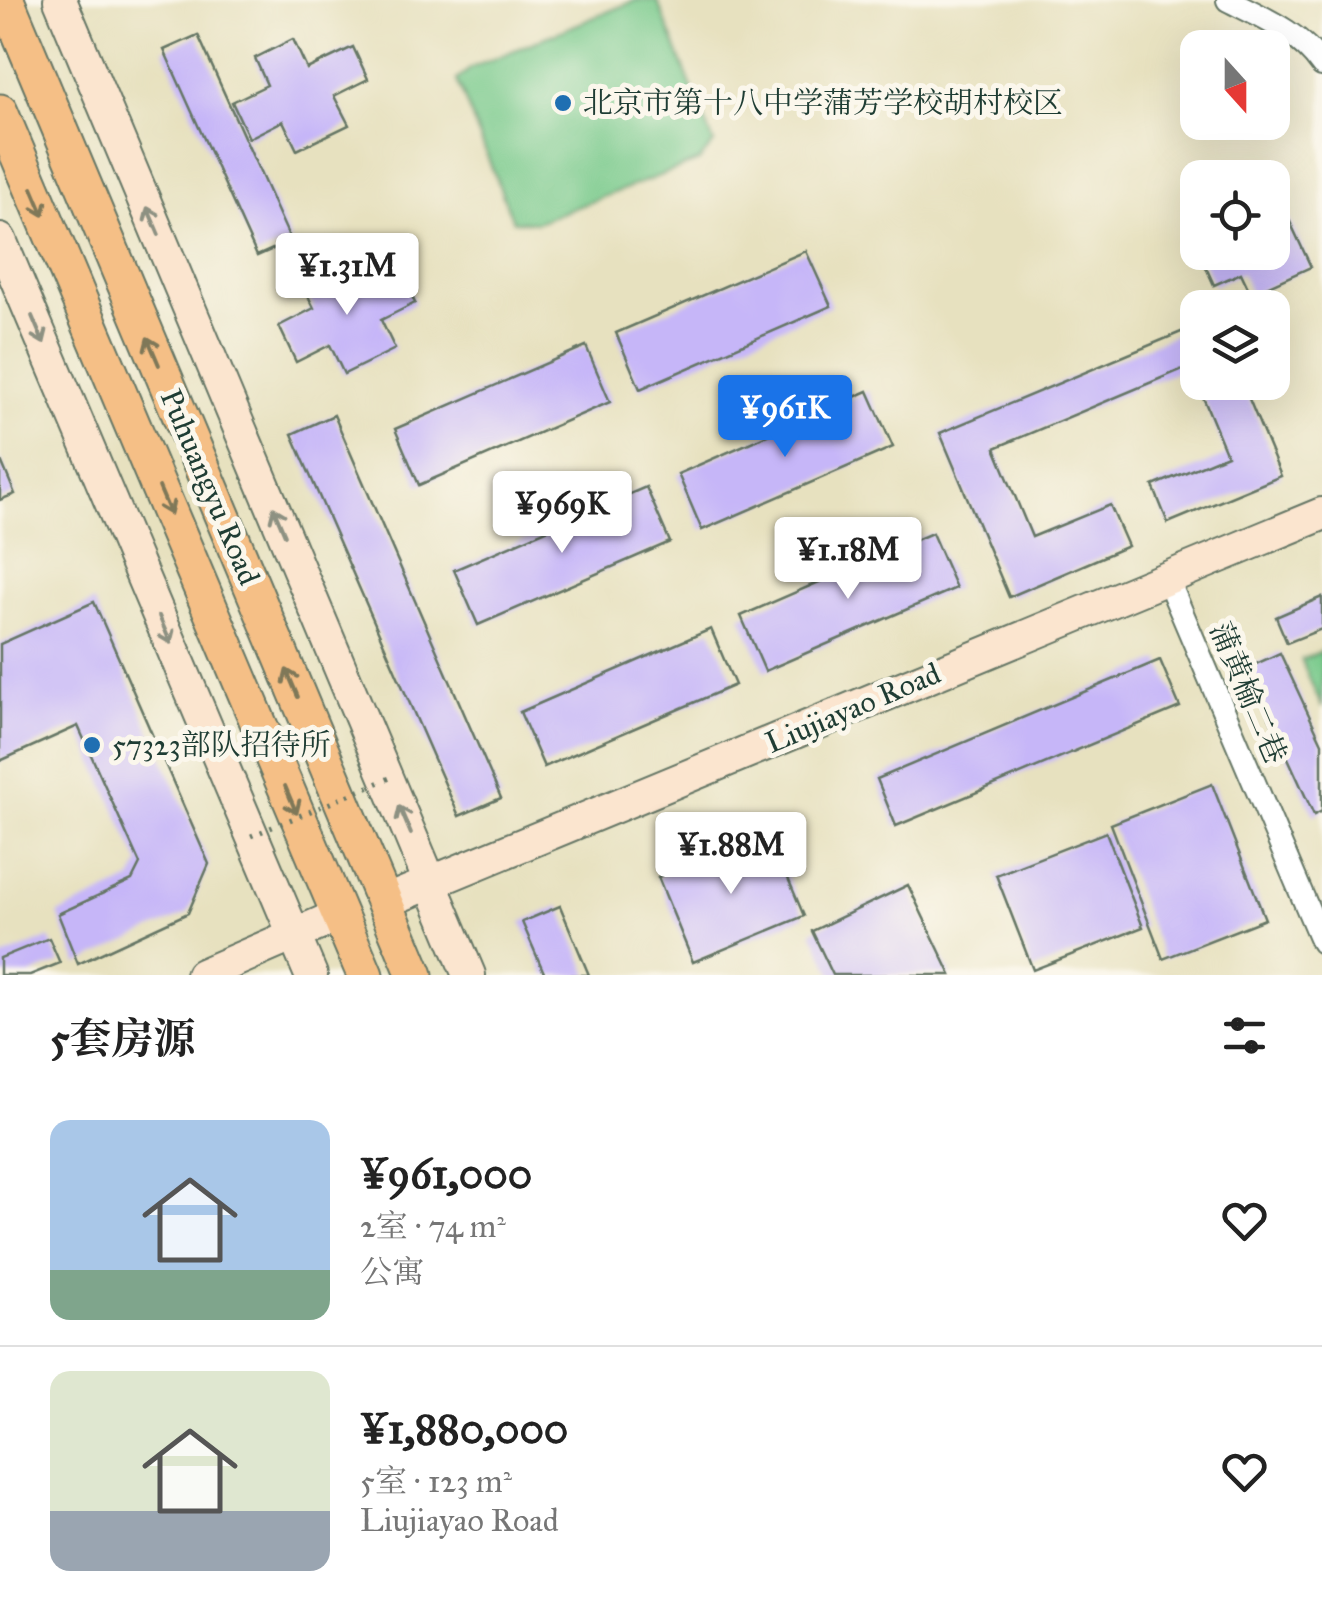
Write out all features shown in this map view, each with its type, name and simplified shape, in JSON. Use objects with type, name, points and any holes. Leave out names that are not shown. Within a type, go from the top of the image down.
[{"type":"main road","name":"Puhuangyu Road","points":[[6,0],[414,975]]},
{"type":"main road","name":"Puhuangyu Road","points":[[0,112],[365,975]]},
{"type":"street","points":[[60,0],[469,975]]},
{"type":"street","points":[[1228,0],[1293,34],[1322,64]]},
{"type":"street","points":[[47,98],[78,43]]},
{"type":"street","points":[[0,240],[311,975]]},
{"type":"street","name":"Liujiayao Road","points":[[384,902],[1322,514]]},
{"type":"street","name":"蒲黄榆二巷","points":[[1167,578],[1322,942]]},
{"type":"street","points":[[202,975],[340,915]]},
{"type":"path","points":[[251,836],[390,778]]},
{"type":"green space","points":[[636,0],[657,0],[714,143],[699,161],[537,222],[513,221],[457,80],[471,68]]},
{"type":"green space","points":[[1322,651],[1322,707],[1301,660]]},
{"type":"building","points":[[198,35],[291,241],[257,256],[164,50]]},
{"type":"building","points":[[293,39],[307,69],[353,47],[368,79],[334,96],[349,125],[297,150],[283,121],[249,138],[232,102],[267,85],[255,58]]},
{"type":"building","points":[[1290,222],[1311,267],[1260,290],[1249,290],[1241,273],[1214,285],[1207,270],[1290,270]]},
{"type":"building","points":[[806,251],[831,306],[640,389],[616,333]]},
{"type":"building","points":[[340,264],[354,293],[400,271],[415,303],[381,320],[395,349],[344,374],[330,345],[296,362],[279,326],[314,308],[301,282]]},
{"type":"building","points":[[1180,333],[1180,370],[995,448],[1032,537],[1110,505],[1128,546],[1009,597],[940,433]]},
{"type":"building","points":[[586,346],[610,402],[419,485],[395,429]]},
{"type":"building","points":[[868,391],[893,447],[702,530],[678,474]]},
{"type":"building","points":[[1204,400],[1249,400],[1281,476],[1168,523],[1153,486],[1227,455]]},
{"type":"building","points":[[334,415],[501,798],[459,816],[292,434]]},
{"type":"building","points":[[0,458],[15,494],[0,500]]},
{"type":"building","points":[[646,487],[670,542],[478,625],[454,570]]},
{"type":"building","points":[[932,533],[956,588],[765,671],[741,616]]},
{"type":"building","points":[[1322,597],[1322,629],[1287,643],[1276,617]]},
{"type":"building","points":[[94,602],[209,864],[188,913],[78,964],[58,914],[132,880],[140,864],[78,726],[0,761],[0,644]]},
{"type":"building","points":[[711,629],[735,685],[544,767],[520,712]]},
{"type":"building","points":[[1280,653],[1322,743],[1322,811],[1314,815],[1247,668]]},
{"type":"building","points":[[1160,660],[1180,707],[896,826],[877,779]]},
{"type":"building","points":[[1212,784],[1265,919],[1163,959],[1111,824]]},
{"type":"building","points":[[768,831],[804,916],[693,962],[658,877]]},
{"type":"building","points":[[1106,832],[1143,927],[1033,970],[996,875]]},
{"type":"building","points":[[908,885],[951,975],[833,975],[812,931]]},
{"type":"building","points":[[560,906],[589,975],[545,975],[522,922]]},
{"type":"building","points":[[49,938],[60,963],[30,975],[0,975],[0,958]]},
{"type":"place","name":"北京市第十八中学蒲芳学校胡村校区","points":[[563,103]]},
{"type":"place","name":"57323部队招待所","points":[[92,745]]}]
